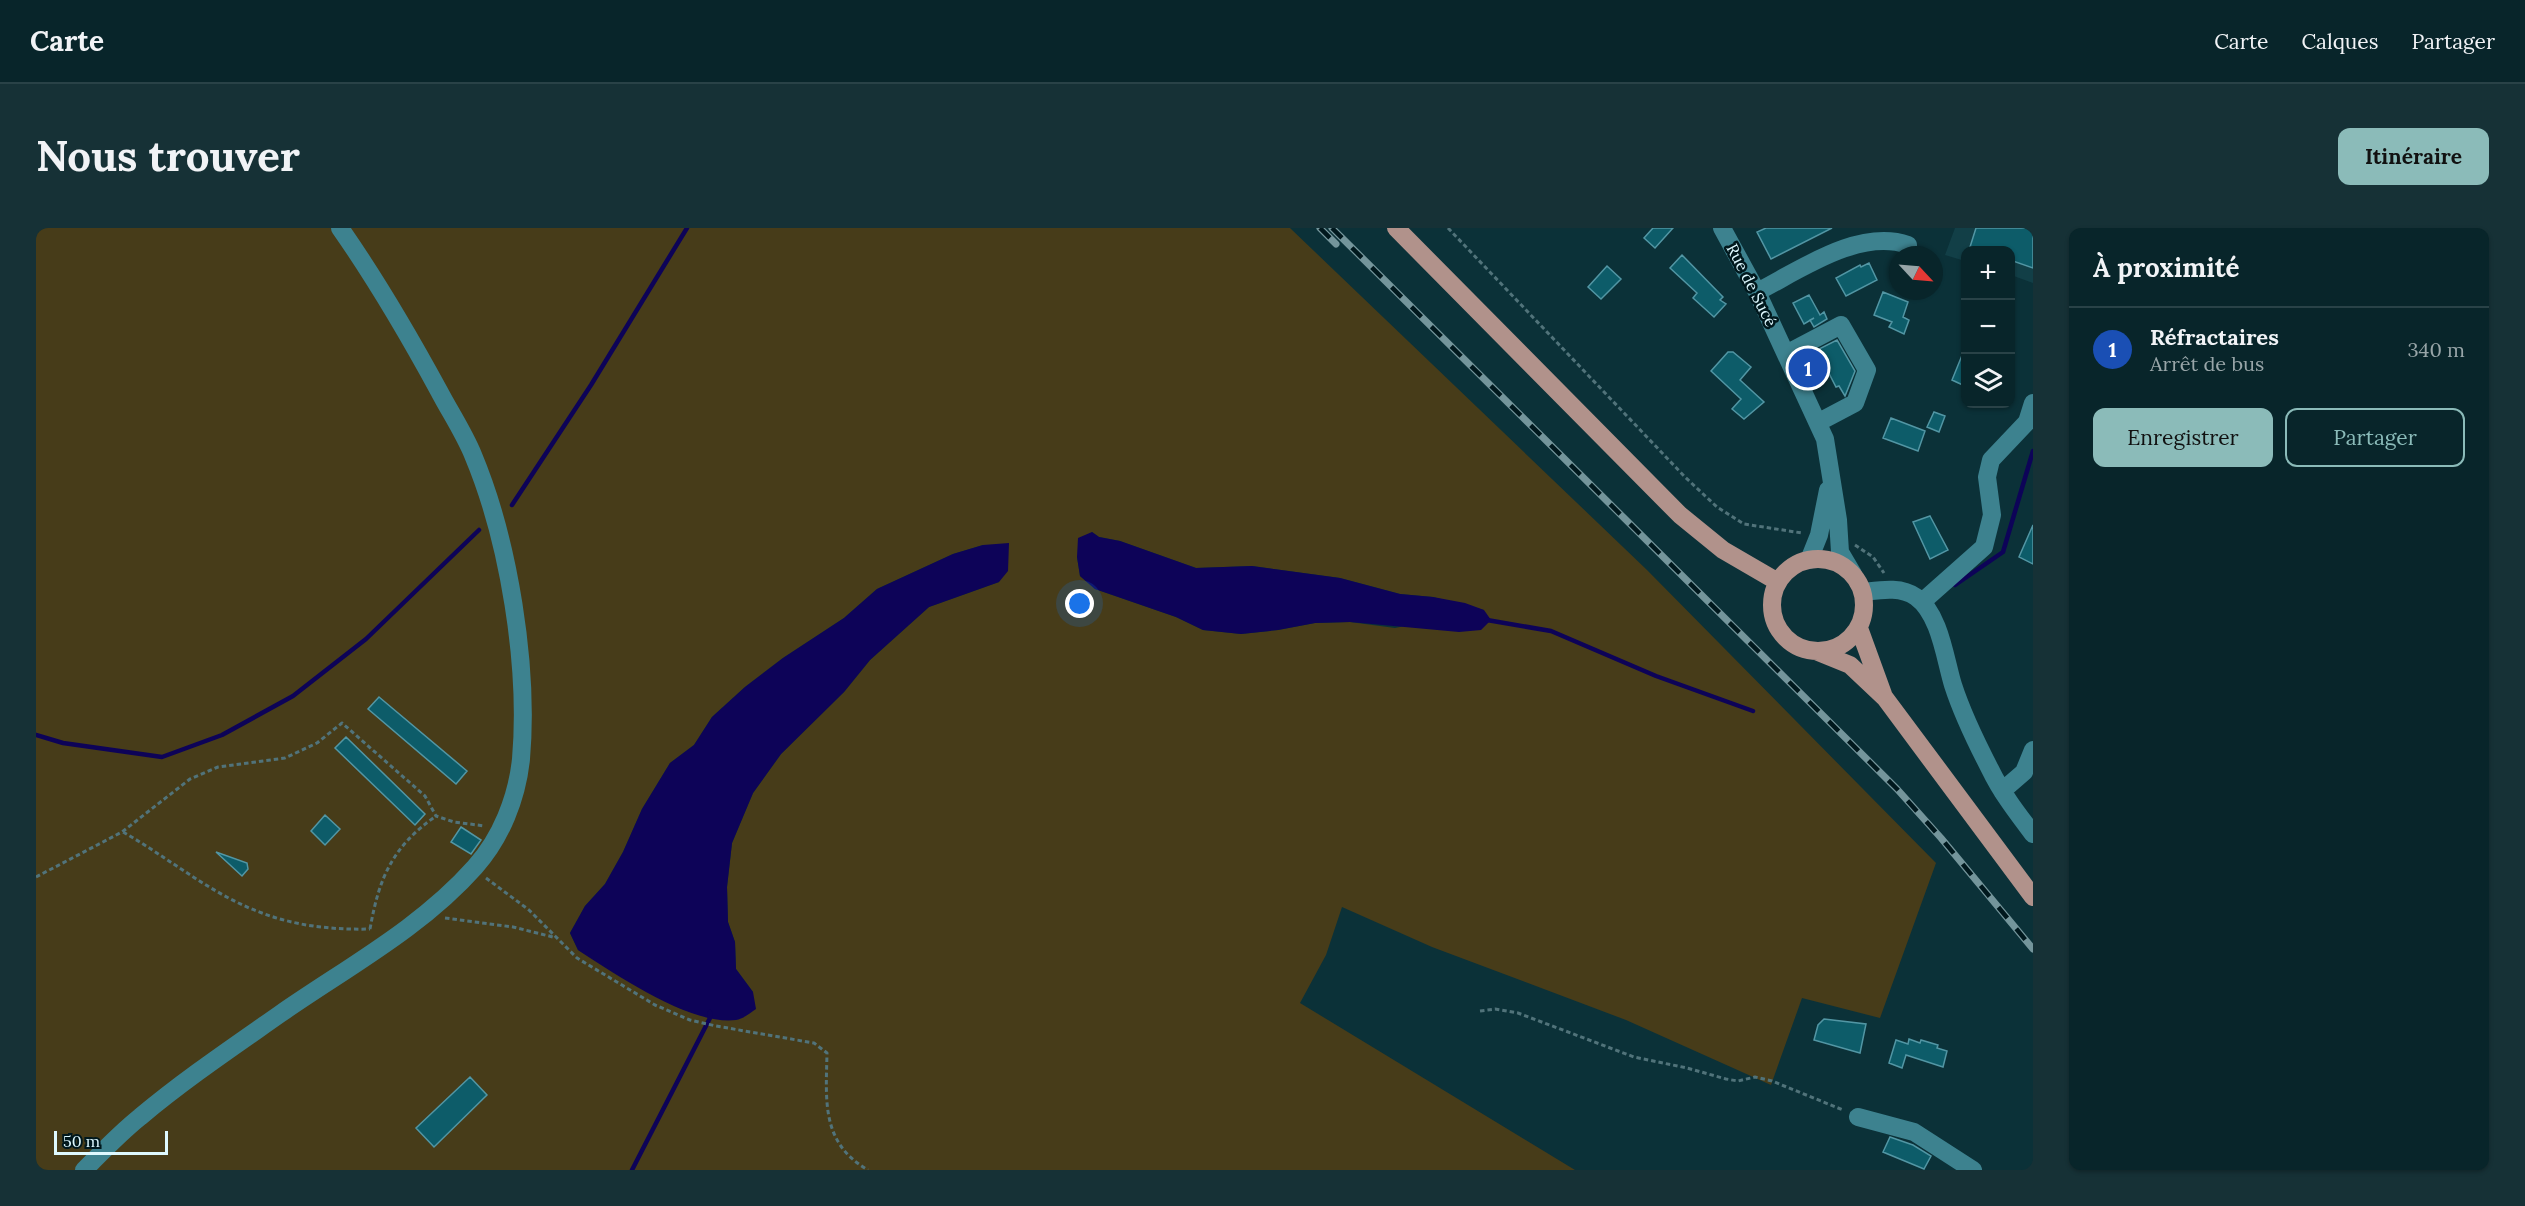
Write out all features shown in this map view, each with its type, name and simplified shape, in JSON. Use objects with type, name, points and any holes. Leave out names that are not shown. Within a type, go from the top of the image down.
[{"type":"main road","points":[[1396,228],[1674,509],[1723,550],[1778,582]]},
{"type":"main road","points":[[1818,652],[1839,647],[1850,639],[1859,628],[1865,610],[1863,592],[1853,574],[1838,563],[1828,560],[1809,560],[1791,568],[1778,582],[1772,599],[1772,608],[1780,632],[1793,645],[1818,652],[1850,666],[1885,698],[2033,897]]},
{"type":"main road","points":[[1859,628],[1885,698]]},
{"type":"street","points":[[84,1170],[140,1117],[279,1014],[421,917],[475,868],[502,828],[513,799],[521,760],[521,696],[517,630],[508,567],[472,454],[378,283],[340,228]]},
{"type":"street","name":"Rue de Sucé","points":[[1722,228],[1757,292],[1819,422],[1825,439],[1838,520],[1840,552],[1853,574]]},
{"type":"street","points":[[1757,292],[1857,243],[1884,239],[1908,245]]},
{"type":"street","points":[[1786,354],[1841,325],[1866,370],[1855,403],[1819,422]]},
{"type":"street","points":[[1922,602],[1984,548],[1992,515],[1987,477],[1991,460],[2027,422],[2033,403]]},
{"type":"street","name":"Rue de Sucé","points":[[1809,560],[1819,535],[1830,476]]},
{"type":"street","points":[[1863,592],[1892,589],[1910,593],[1922,602],[1941,639],[1954,686],[1989,768],[2002,791],[2031,827]]},
{"type":"street","points":[[2002,791],[2024,772],[2033,750]]},
{"type":"street","points":[[1858,1117],[1914,1132],[1973,1170]]},
{"type":"path","points":[[1448,228],[1717,507],[1736,520],[1755,527],[1819,535]]},
{"type":"path","points":[[1838,539],[1857,545],[1873,557],[1892,589]]},
{"type":"path","points":[[36,877],[122,832],[190,779],[218,767],[285,758],[317,743],[342,723],[425,796],[436,816],[454,822],[502,828]]},
{"type":"path","points":[[379,947],[370,929],[375,898],[385,871],[403,845],[436,816]]},
{"type":"path","points":[[122,832],[218,891],[261,913],[303,925],[346,930],[370,929]]},
{"type":"path","points":[[475,868],[529,910],[577,958],[627,991],[697,1022],[814,1043],[827,1053],[828,1119],[839,1146],[868,1170]]},
{"type":"path","points":[[421,917],[513,927],[555,937]]},
{"type":"path","points":[[1480,1011],[1495,1009],[1518,1013],[1634,1057],[1726,1079],[1738,1081],[1755,1077],[1772,1081],[1858,1117]]},
{"type":"shaded area","points":[[36,228],[1290,228],[1647,570],[1936,863],[1880,1018],[1802,998],[1771,1085],[1626,1020],[1432,947],[1342,907],[1326,955],[1300,1003],[1575,1170],[36,1170]],"holes":[[[1092,532],[1099,537],[1120,541],[1196,568],[1252,566],[1340,578],[1400,594],[1433,597],[1484,610],[1395,628],[1350,622],[1315,623],[1241,634],[1203,630],[1176,617],[1095,589],[1080,576],[1077,557]],[[983,545],[999,582],[929,607],[870,660],[844,692],[781,754],[753,793],[732,843],[727,887],[728,922],[735,942],[736,969],[753,992],[710,1018],[679,1008],[578,950],[570,933],[585,906],[605,884],[623,852],[642,809],[670,763],[694,745],[712,717],[745,687],[783,658],[844,618],[877,589],[953,554]]]},
{"type":"shaded area","points":[[1955,228],[2033,228],[2033,283],[2015,276],[2015,246],[1961,246],[1961,260],[1945,255]]},
{"type":"shaded area","points":[[1092,532],[1099,537],[1120,541],[1196,568],[1252,566],[1340,578],[1400,594],[1465,603],[1484,610],[1491,620],[1481,630],[1459,632],[1350,622],[1315,623],[1241,634],[1203,630],[1176,617],[1095,589],[1080,576],[1077,557],[1078,538]]},
{"type":"shaded area","points":[[1009,543],[1008,571],[999,582],[929,607],[870,660],[844,692],[781,754],[753,793],[732,843],[727,887],[728,922],[735,942],[736,969],[753,992],[756,1009],[736,1020],[718,1020],[698,1015],[654,996],[578,950],[570,933],[585,906],[605,884],[623,852],[642,809],[670,763],[694,745],[712,717],[745,687],[783,658],[844,618],[877,589],[953,554],[983,545]]},
{"type":"building","points":[[1653,228],[1673,228],[1655,248],[1644,238]]},
{"type":"building","points":[[1766,228],[1832,228],[1771,259],[1757,232]]},
{"type":"building","points":[[1976,228],[2033,228],[2033,268],[2015,262],[2015,246],[1970,246]]},
{"type":"building","points":[[1682,255],[1723,297],[1720,300],[1726,304],[1714,317],[1693,298],[1697,293],[1670,268]]},
{"type":"building","points":[[1869,263],[1877,280],[1846,296],[1836,278],[1860,265],[1861,267]]},
{"type":"building","points":[[1607,266],[1621,279],[1601,299],[1588,287]]},
{"type":"building","points":[[1883,292],[1889,294],[1889,300],[1908,302],[1903,317],[1909,320],[1904,334],[1889,327],[1892,322],[1874,315]]},
{"type":"building","points":[[1809,295],[1820,315],[1824,312],[1827,319],[1814,327],[1810,320],[1804,324],[1793,303]]},
{"type":"building","points":[[1837,340],[1855,371],[1845,396],[1839,386],[1836,387],[1817,350]]},
{"type":"building","points":[[1728,352],[1733,352],[1751,367],[1740,380],[1764,402],[1744,419],[1732,409],[1741,399],[1711,371]]},
{"type":"building","points":[[1961,358],[1961,384],[1952,380]]},
{"type":"building","points":[[1934,412],[1945,416],[1939,432],[1927,427]]},
{"type":"building","points":[[1891,418],[1925,431],[1918,451],[1883,438]]},
{"type":"building","points":[[1930,516],[1948,550],[1930,559],[1913,522]]},
{"type":"building","points":[[2033,525],[2033,564],[2019,557]]},
{"type":"building","points":[[379,697],[467,771],[456,784],[368,709]]},
{"type":"building","points":[[346,737],[425,814],[415,825],[335,748]]},
{"type":"building","points":[[325,815],[340,829],[325,845],[311,831]]},
{"type":"building","points":[[461,827],[481,840],[471,854],[451,842]]},
{"type":"building","points":[[216,852],[247,863],[248,869],[242,876]]},
{"type":"building","points":[[1824,1019],[1866,1024],[1860,1053],[1814,1040],[1818,1025]]},
{"type":"building","points":[[1909,1039],[1938,1045],[1937,1048],[1947,1051],[1943,1067],[1906,1055],[1902,1068],[1889,1063],[1896,1040],[1908,1044]]},
{"type":"building","points":[[470,1077],[487,1095],[434,1147],[416,1128]]},
{"type":"building","points":[[1890,1137],[1913,1145],[1931,1156],[1924,1169],[1883,1152]]},
{"type":"waterway","points":[[512,505],[591,385],[687,228]]},
{"type":"waterway","points":[[1955,585],[2003,552],[2033,451]]},
{"type":"waterway","points":[[36,735],[63,743],[162,757],[222,735],[293,696],[366,639],[479,530]]},
{"type":"waterway","points":[[1487,620],[1551,631],[1656,676],[1753,711]]},
{"type":"waterway","points":[[632,1170],[710,1018],[710,1012]]},
{"type":"railway","points":[[1320,228],[1336,244]]},
{"type":"railway","points":[[1332,228],[1897,789],[2033,949]]},
{"type":"place","name":"Réfractaires","points":[[1808,368]]}]
